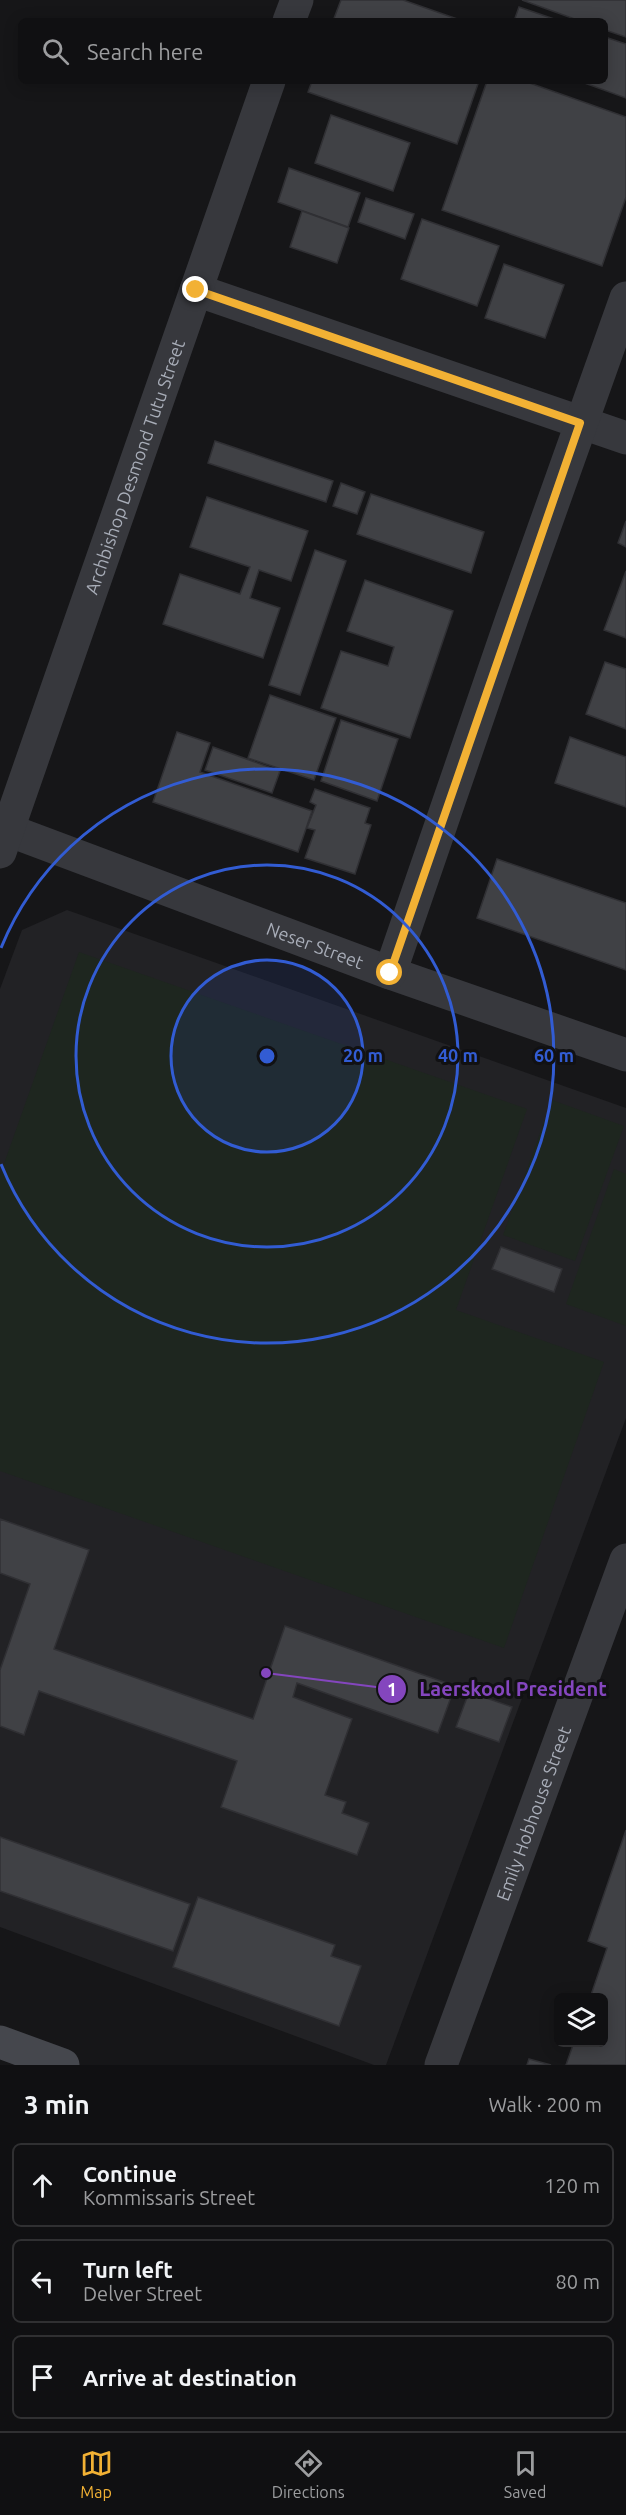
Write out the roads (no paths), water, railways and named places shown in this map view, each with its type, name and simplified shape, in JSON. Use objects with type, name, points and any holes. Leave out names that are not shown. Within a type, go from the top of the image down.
[{"type":"street","points":[[290,18],[297,0]]},
{"type":"street","name":"Archbishop Desmond Tutu Street","points":[[4,841],[267,84]]},
{"type":"street","points":[[196,290],[626,438]]},
{"type":"street","points":[[390,973],[580,423],[626,298]]},
{"type":"street","name":"Neser Street","points":[[4,841],[626,1056]]},
{"type":"street","name":"Emily Hobhouse Street","points":[[441,2065],[626,1560]]},
{"type":"street","points":[[0,2042],[63,2065]]},
{"type":"place","name":"Laerskool President","points":[[266,1673]]}]
